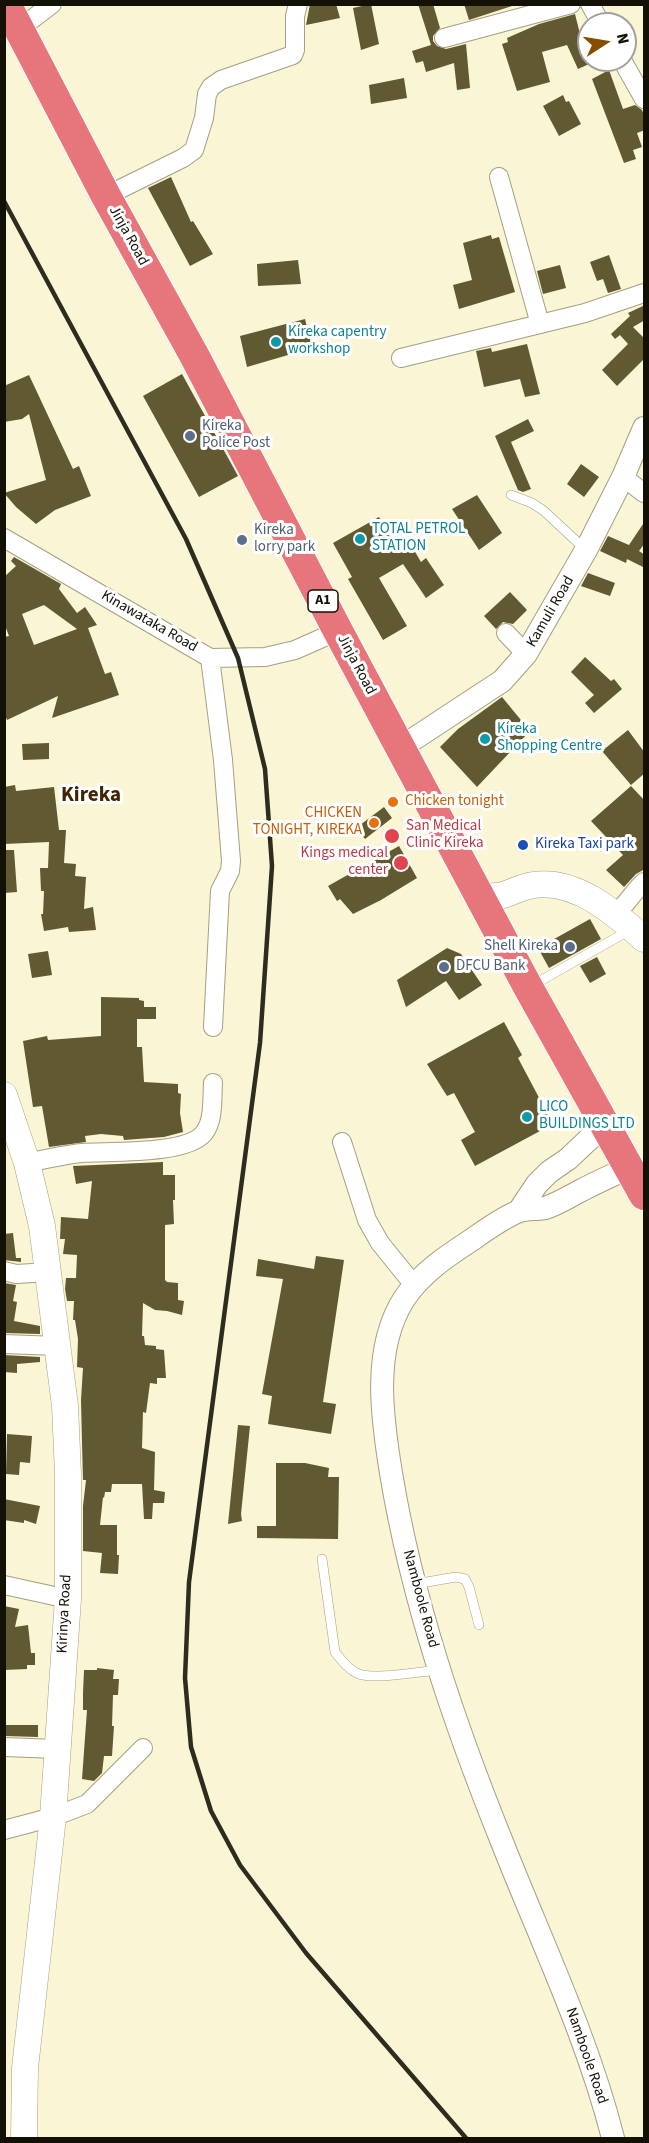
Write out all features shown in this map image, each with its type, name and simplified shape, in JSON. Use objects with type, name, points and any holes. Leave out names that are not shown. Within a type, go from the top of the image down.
[{"type":"highway","name":"Jinja Road","points":[[13,17],[479,896],[604,1125],[645,1195]]},
{"type":"main road","points":[[479,896],[500,896],[532,885],[549,884],[569,888],[631,927]]},
{"type":"main road","name":"Kirinya Road","points":[[4,1095],[18,1153],[42,1226],[50,1272],[65,1406],[68,1474],[68,1599],[53,1817],[25,2068],[24,2139]]},
{"type":"street","points":[[13,17],[52,4]]},
{"type":"street","points":[[106,196],[183,158],[194,150],[204,118],[207,94],[211,87],[221,80],[293,55],[295,16],[298,4]]},
{"type":"street","points":[[444,38],[571,4]]},
{"type":"street","points":[[629,72],[645,99]]},
{"type":"street","points":[[499,177],[540,324]]},
{"type":"street","points":[[401,358],[585,313],[645,293]]},
{"type":"street","name":"Kamuli Road","points":[[400,748],[502,681],[526,654],[586,550],[645,428]]},
{"type":"street","points":[[623,477],[645,493]]},
{"type":"street","name":"Kinawataka Road","points":[[4,538],[210,657],[265,657],[295,650],[338,631]]},
{"type":"street","points":[[506,633],[526,654]]},
{"type":"street","points":[[210,657],[223,760],[231,861],[230,871],[220,891],[213,1027]]},
{"type":"street","points":[[631,927],[627,904],[629,898],[645,882]]},
{"type":"street","points":[[18,1153],[65,1155],[160,1150],[190,1143],[204,1133],[212,1104],[213,1083]]},
{"type":"street","points":[[519,1211],[537,1184],[604,1125]]},
{"type":"street","points":[[342,1142],[367,1220],[380,1243],[414,1286]]},
{"type":"street","name":"Namboole Road","points":[[613,2139],[591,2062],[501,1842],[440,1670],[399,1524],[382,1400],[383,1367],[388,1334],[397,1311],[414,1286],[447,1255],[519,1211],[545,1208],[628,1168]]},
{"type":"street","points":[[4,1271],[16,1274],[50,1272]]},
{"type":"street","points":[[4,1344],[58,1346]]},
{"type":"street","points":[[4,1585],[68,1599]]},
{"type":"street","points":[[4,1747],[57,1749]]},
{"type":"street","points":[[4,1830],[53,1817],[87,1804],[143,1748]]},
{"type":"lane","points":[[511,495],[538,507],[586,550]]},
{"type":"lane","points":[[528,987],[631,927]]},
{"type":"lane","points":[[322,1559],[335,1652],[341,1660],[358,1674],[371,1676],[440,1670]]},
{"type":"lane","points":[[415,1584],[456,1577],[465,1580],[470,1587],[479,1625]]},
{"type":"building","points":[[310,4],[336,4],[340,18],[306,25]]},
{"type":"building","points":[[371,4],[379,44],[361,50],[353,8]]},
{"type":"building","points":[[418,4],[433,4],[440,28],[433,36],[433,41],[437,46],[446,49],[466,44],[470,88],[457,90],[454,63],[426,72],[423,61],[416,63],[412,51],[431,45]]},
{"type":"building","points":[[464,4],[512,4],[512,6],[469,20]]},
{"type":"building","points":[[575,14],[577,67],[567,45],[542,52],[550,82],[517,91],[502,44],[508,42],[507,38],[539,24]]},
{"type":"building","points":[[610,72],[623,109],[635,105],[642,110],[645,130],[637,133],[642,147],[633,150],[636,159],[624,163],[592,79]]},
{"type":"building","points":[[404,78],[407,98],[371,104],[369,85]]},
{"type":"building","points":[[563,95],[566,102],[569,101],[581,124],[559,136],[543,106]]},
{"type":"building","points":[[171,177],[191,222],[193,221],[213,254],[190,266],[148,188]]},
{"type":"building","points":[[491,235],[492,239],[499,237],[515,292],[459,309],[453,285],[472,280],[463,243]]},
{"type":"building","points":[[609,255],[621,289],[608,293],[603,279],[597,281],[590,262]]},
{"type":"building","points":[[298,260],[301,284],[258,286],[257,264]]},
{"type":"building","points":[[560,265],[566,288],[543,294],[537,271]]},
{"type":"building","points":[[645,305],[645,320],[633,327],[645,339],[645,358],[617,386],[602,370],[628,344],[620,335],[615,339],[611,334],[630,316],[628,313]]},
{"type":"building","name":"Kireka capentry workshop","points":[[305,319],[312,348],[247,367],[240,336]]},
{"type":"building","points":[[527,344],[540,394],[525,397],[520,379],[484,387],[476,351],[491,348],[492,352]]},
{"type":"building","name":"Kireka Police Post","points":[[182,374],[238,476],[199,497],[143,396]]},
{"type":"building","points":[[29,375],[73,469],[79,466],[91,496],[55,510],[36,524],[4,493],[46,480],[29,414],[22,419],[4,422],[4,386]]},
{"type":"building","points":[[528,419],[534,431],[511,442],[531,489],[523,492],[518,490],[495,436]]},
{"type":"building","points":[[581,464],[599,477],[584,497],[567,484]]},
{"type":"building","points":[[477,495],[502,533],[479,550],[452,509]]},
{"type":"building","points":[[379,517],[397,550],[410,543],[421,562],[426,558],[444,585],[426,598],[403,564],[379,578],[407,626],[383,640],[348,579],[352,577],[333,543]]},
{"type":"building","points":[[645,521],[645,543],[639,551],[645,555],[645,568],[627,559],[626,563],[600,551],[608,536],[629,545]]},
{"type":"building","points":[[14,557],[61,584],[59,589],[77,613],[85,607],[97,625],[88,628],[105,674],[111,672],[119,695],[52,718],[58,696],[7,720],[4,713],[4,637],[9,636],[4,623],[4,577],[16,566],[11,561]],"holes":[[[44,605],[77,629],[34,645],[22,614]]]},
{"type":"building","points":[[588,573],[615,583],[610,596],[581,586]]},
{"type":"building","points":[[510,592],[527,610],[513,624],[503,622],[496,629],[484,616]]},
{"type":"building","points":[[585,657],[611,681],[614,679],[622,689],[594,713],[585,703],[594,695],[571,672]]},
{"type":"building","name":"Kireka Shopping Centre","points":[[502,697],[530,731],[477,787],[440,747],[458,729]]},
{"type":"building","points":[[628,730],[645,753],[645,773],[631,785],[602,751]]},
{"type":"building","points":[[49,743],[49,759],[23,760],[22,744]]},
{"type":"building","points":[[15,785],[16,791],[54,787],[59,830],[66,830],[64,863],[76,864],[75,876],[86,877],[84,909],[93,907],[96,930],[69,932],[68,927],[44,931],[41,914],[43,914],[44,891],[41,891],[40,868],[48,868],[49,842],[4,844],[4,787]]},
{"type":"building","points":[[631,786],[645,801],[645,869],[636,874],[624,887],[606,870],[623,855],[591,821]]},
{"type":"building","name":"CHICKEN TONIGHT, KIREKA","points":[[384,807],[392,818],[365,839],[356,828]]},
{"type":"building","points":[[399,846],[417,878],[353,914],[340,899],[337,901],[328,886]]},
{"type":"building","points":[[4,850],[14,850],[17,892],[4,893]]},
{"type":"building","points":[[590,919],[601,939],[549,968],[538,948]]},
{"type":"building","name":"DFCU Bank","points":[[447,948],[461,954],[482,985],[459,1000],[446,981],[406,1007],[397,980]]},
{"type":"building","points":[[48,951],[52,975],[32,978],[28,954]]},
{"type":"building","points":[[597,957],[606,974],[590,983],[580,966]]},
{"type":"building","points":[[101,997],[139,998],[144,1001],[144,1007],[156,1007],[156,1019],[137,1019],[137,1047],[142,1047],[144,1082],[178,1084],[178,1093],[181,1094],[180,1113],[183,1132],[164,1137],[124,1140],[123,1136],[101,1134],[85,1136],[86,1142],[49,1147],[42,1106],[33,1107],[23,1041],[47,1036],[48,1040],[101,1036]]},
{"type":"building","points":[[504,1022],[522,1055],[518,1058],[553,1124],[475,1166],[461,1140],[475,1132],[454,1093],[447,1096],[427,1064]]},
{"type":"building","points":[[163,1162],[163,1175],[175,1175],[174,1224],[165,1225],[165,1280],[178,1283],[178,1300],[184,1301],[182,1315],[155,1310],[143,1303],[142,1336],[144,1336],[145,1345],[156,1346],[156,1349],[164,1350],[166,1378],[157,1378],[157,1384],[150,1383],[146,1413],[143,1412],[142,1448],[155,1452],[154,1490],[165,1492],[164,1503],[153,1503],[152,1519],[144,1519],[142,1484],[112,1484],[111,1492],[105,1492],[103,1497],[100,1525],[117,1525],[118,1574],[100,1573],[102,1553],[83,1551],[83,1506],[86,1480],[83,1480],[82,1443],[83,1368],[77,1367],[78,1339],[75,1320],[73,1320],[74,1301],[67,1301],[65,1289],[66,1278],[76,1278],[77,1255],[63,1254],[65,1239],[60,1239],[61,1217],[88,1219],[92,1181],[76,1184],[73,1166]]},
{"type":"building","points":[[13,1233],[16,1258],[21,1258],[21,1262],[4,1260],[4,1234]]},
{"type":"building","points":[[316,1256],[344,1260],[323,1402],[336,1404],[331,1434],[268,1424],[272,1396],[262,1394],[283,1279],[256,1276],[258,1259],[314,1269]]},
{"type":"building","points":[[4,1283],[16,1285],[13,1301],[17,1302],[14,1321],[40,1326],[40,1334],[4,1333]]},
{"type":"building","points":[[4,1355],[40,1357],[40,1362],[17,1364],[17,1373],[4,1372]]},
{"type":"building","points":[[238,1425],[250,1426],[242,1521],[228,1524]]},
{"type":"building","points":[[7,1434],[32,1436],[30,1463],[20,1462],[19,1475],[6,1474]]},
{"type":"building","points":[[276,1463],[305,1463],[329,1468],[328,1477],[339,1477],[338,1539],[257,1538],[257,1526],[276,1526]]},
{"type":"building","points":[[4,1499],[40,1506],[36,1524],[24,1520],[24,1523],[4,1520]]},
{"type":"building","points":[[4,1606],[19,1609],[15,1627],[28,1625],[31,1653],[35,1653],[35,1665],[27,1665],[27,1669],[4,1670]]},
{"type":"building","points":[[97,1668],[114,1670],[113,1679],[119,1679],[118,1695],[113,1695],[112,1756],[104,1756],[102,1773],[94,1781],[82,1779],[87,1710],[83,1710],[83,1693],[84,1670],[97,1670]]},
{"type":"building","points":[[4,1725],[38,1725],[38,1737],[4,1736]]},
{"type":"railway","points":[[4,201],[186,539],[238,658],[265,769],[272,866],[260,1043],[189,1582],[185,1678],[191,1747],[211,1811],[240,1865],[306,1953],[466,2138]]},
{"type":"place","name":"Kireka capentry workshop","points":[[276,342]]},
{"type":"place","name":"Kireka Police Post","points":[[190,436]]},
{"type":"place","name":"TOTAL PETROL STATION","points":[[360,539]]},
{"type":"place","name":"Kireka lorry park","points":[[242,540]]},
{"type":"place","name":"Kireka Shopping Centre","points":[[485,739]]},
{"type":"place","name":"Chicken tonight","points":[[393,802]]},
{"type":"place","name":"CHICKEN TONIGHT, KIREKA","points":[[374,823]]},
{"type":"place","name":"San Medical Clinic Kireka","points":[[392,836]]},
{"type":"place","name":"Kireka Taxi park","points":[[523,845]]},
{"type":"place","name":"Kings medical center","points":[[401,863]]},
{"type":"place","name":"Shell Kireka","points":[[570,947]]},
{"type":"place","name":"DFCU Bank","points":[[444,967]]},
{"type":"place","name":"LICO BUILDINGS LTD","points":[[527,1117]]},
{"type":"district","name":"Kireka","points":[[91,796]]}]
